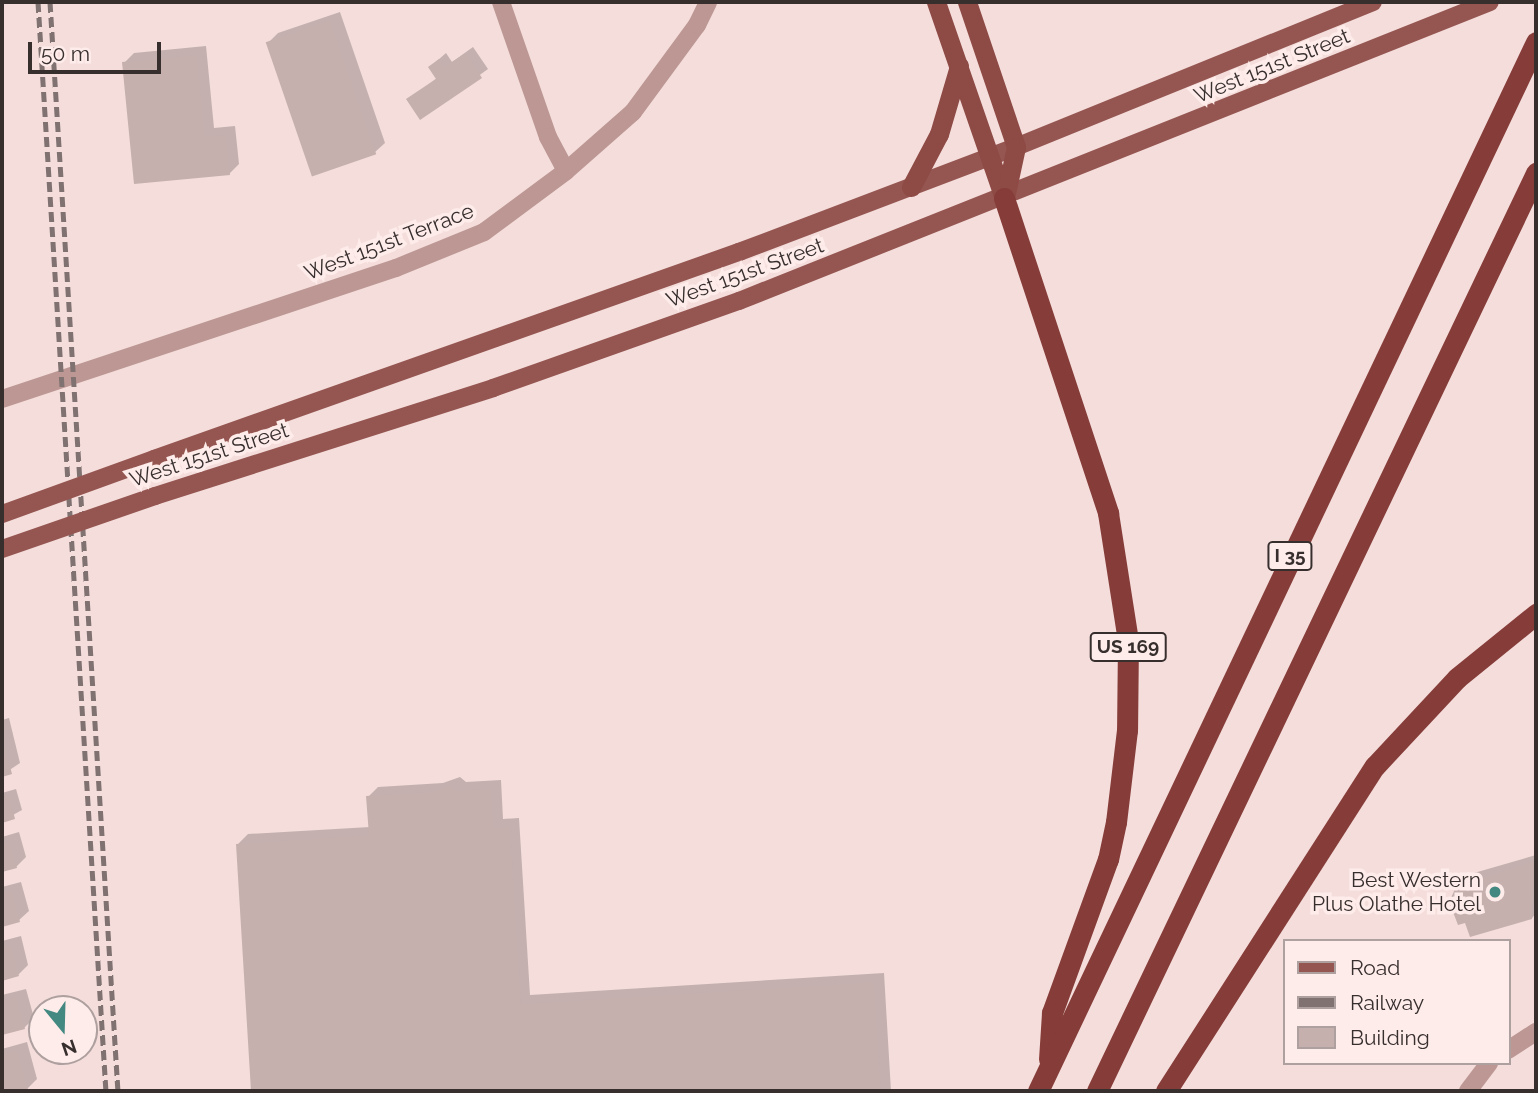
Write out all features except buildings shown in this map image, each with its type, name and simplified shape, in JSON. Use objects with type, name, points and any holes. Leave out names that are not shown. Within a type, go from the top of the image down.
[{"type":"highway","name":"US 169","points":[[936,2],[991,156],[1108,513],[1128,640],[1128,730],[1116,822],[1108,859],[1052,1013],[1048,1072]]},
{"type":"highway","points":[[967,2],[1016,147],[1004,198]]},
{"type":"highway","name":"I 35","points":[[1038,1091],[1536,42]]},
{"type":"highway","points":[[911,187],[939,134],[959,66]]},
{"type":"highway","name":"I 35","points":[[1097,1091],[1536,173]]},
{"type":"highway","points":[[1166,1091],[1375,766],[1457,678],[1536,614]]},
{"type":"main road","name":"West 151st Street","points":[[2,514],[647,287],[1016,147],[1373,2]]},
{"type":"main road","name":"West 151st Street","points":[[2,549],[155,496],[493,388],[1004,198],[1490,2]]},
{"type":"street","points":[[501,2],[548,137],[566,172]]},
{"type":"street","name":"West 151st Terrace","points":[[2,399],[396,268],[484,232],[566,172],[633,112],[697,26],[708,2]]},
{"type":"street","points":[[1510,1049],[1533,1032]]},
{"type":"street","points":[[1468,1091],[1488,1065]]},
{"type":"railway","points":[[38,2],[106,1091]]},
{"type":"railway","points":[[50,2],[118,1091]]},
{"type":"place","name":"Best Western Plus Olathe Hotel","points":[[1495,892]]}]
